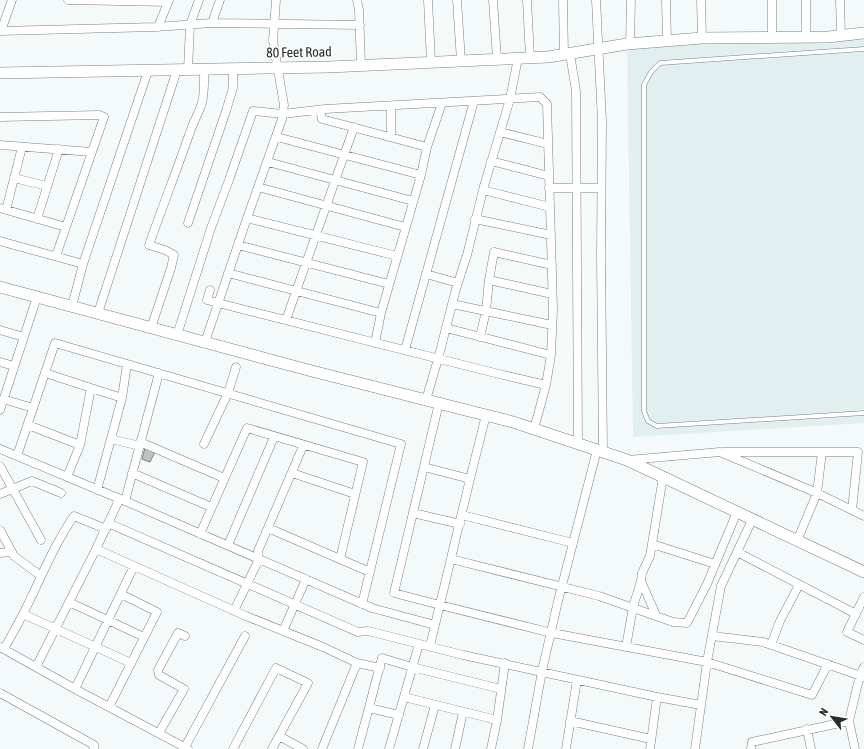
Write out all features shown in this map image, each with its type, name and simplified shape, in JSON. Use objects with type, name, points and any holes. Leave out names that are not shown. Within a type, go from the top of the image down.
[{"type":"street","points":[[12,0],[1,31],[158,27],[212,23],[360,25]]},
{"type":"street","points":[[68,0],[169,1],[158,27]]},
{"type":"street","points":[[98,313],[182,70],[190,25],[199,0]]},
{"type":"street","points":[[212,23],[220,0]]},
{"type":"street","points":[[204,342],[277,137],[283,114],[284,105],[279,68],[273,41],[276,0]]},
{"type":"street","points":[[357,0],[360,25],[361,65]]},
{"type":"street","points":[[428,0],[431,62]]},
{"type":"street","points":[[457,0],[461,61]]},
{"type":"street","points":[[493,0],[497,59]]},
{"type":"street","points":[[527,0],[530,58]]},
{"type":"street","points":[[563,0],[567,54],[576,91],[578,444]]},
{"type":"street","points":[[528,749],[542,671],[562,587],[573,543],[600,451],[602,121],[596,0]]},
{"type":"street","points":[[630,44],[631,0]]},
{"type":"street","points":[[666,0],[667,41]]},
{"type":"street","points":[[701,0],[702,38]]},
{"type":"street","points":[[772,0],[772,37]]},
{"type":"street","points":[[806,0],[806,37]]},
{"type":"street","points":[[840,0],[841,35]]},
{"type":"street","name":"80 Feet Road","points":[[0,73],[279,68],[530,58],[630,44],[702,38],[806,37],[864,33]]},
{"type":"street","points":[[426,400],[467,255],[491,161],[510,99],[518,58]]},
{"type":"street","points":[[188,223],[233,88],[233,69]]},
{"type":"street","points":[[151,328],[174,256],[165,250],[149,246],[166,197],[178,169],[189,133],[201,106],[204,85],[204,70]]},
{"type":"street","points":[[72,306],[83,264],[148,71]]},
{"type":"street","points":[[177,335],[209,235],[253,112],[283,114],[320,110],[540,97],[547,104],[552,265],[552,325],[551,355],[546,385],[534,429]]},
{"type":"street","points":[[405,350],[474,101]]},
{"type":"street","points":[[375,343],[381,313],[421,175],[427,147],[442,103]]},
{"type":"street","points":[[391,106],[391,137]]},
{"type":"street","points":[[320,110],[322,119],[427,147]]},
{"type":"street","points":[[0,118],[99,115],[104,117],[56,256]]},
{"type":"street","points":[[286,320],[354,128]]},
{"type":"street","points":[[500,132],[548,144]]},
{"type":"street","points":[[277,137],[421,175]]},
{"type":"street","points":[[0,145],[92,152]]},
{"type":"street","points":[[22,147],[14,178],[3,209],[66,227]]},
{"type":"street","points":[[37,218],[59,149]]},
{"type":"street","points":[[491,161],[549,176]]},
{"type":"street","points":[[268,162],[413,201]]},
{"type":"street","points":[[14,178],[47,186]]},
{"type":"street","points":[[258,187],[405,227]]},
{"type":"street","points":[[549,188],[601,188]]},
{"type":"street","points":[[483,190],[550,208]]},
{"type":"street","points":[[247,218],[397,256]]},
{"type":"street","points":[[475,219],[551,235]]},
{"type":"street","points":[[0,241],[83,264]]},
{"type":"street","points":[[238,245],[389,284]]},
{"type":"street","points":[[480,337],[486,311],[494,252],[552,265]]},
{"type":"street","points":[[228,273],[381,313]]},
{"type":"street","points":[[426,274],[458,283]]},
{"type":"street","points":[[489,280],[552,294]]},
{"type":"street","points":[[0,287],[534,429],[627,460],[864,572]]},
{"type":"street","points":[[210,290],[207,300],[494,374],[546,385]]},
{"type":"street","points":[[0,410],[37,297]]},
{"type":"street","points":[[452,304],[552,325]]},
{"type":"street","points":[[446,328],[551,355]]},
{"type":"street","points":[[0,330],[24,337]]},
{"type":"street","points":[[17,456],[54,344],[159,373],[401,444],[362,604]]},
{"type":"street","points":[[0,362],[14,366]]},
{"type":"street","points":[[97,490],[122,398],[127,364]]},
{"type":"street","points":[[204,444],[228,393],[236,367]]},
{"type":"street","points":[[45,373],[122,398]]},
{"type":"street","points":[[36,667],[107,526],[122,500],[132,473],[159,373]]},
{"type":"street","points":[[67,477],[80,445],[91,388]]},
{"type":"street","points":[[3,399],[33,408]]},
{"type":"street","points":[[439,403],[394,593],[440,606],[552,633],[707,662],[812,695],[828,664]]},
{"type":"street","points":[[430,646],[486,415]]},
{"type":"street","points":[[28,425],[80,445]]},
{"type":"street","points":[[200,534],[247,428],[304,446],[363,462],[340,559]]},
{"type":"street","points":[[228,545],[274,437]]},
{"type":"street","points":[[111,439],[140,444],[224,478]]},
{"type":"street","points":[[234,611],[259,559],[258,551],[304,446]]},
{"type":"street","points":[[0,449],[228,545],[362,604],[435,625]]},
{"type":"street","points":[[627,460],[720,452],[858,452],[852,510]]},
{"type":"street","points":[[720,452],[817,493],[864,516]]},
{"type":"street","points":[[797,541],[817,493],[822,452]]},
{"type":"street","points":[[0,466],[40,540]]},
{"type":"street","points":[[424,467],[470,479]]},
{"type":"street","points":[[132,473],[211,507]]},
{"type":"street","points":[[292,473],[355,494]]},
{"type":"street","points":[[626,647],[633,607],[642,582],[642,573],[650,556],[663,477]]},
{"type":"street","points":[[0,494],[32,481],[62,493]]},
{"type":"street","points":[[451,559],[599,596],[673,622],[687,622],[707,584],[737,512]]},
{"type":"street","points":[[413,513],[461,520],[573,543]]},
{"type":"street","points":[[245,636],[187,748],[75,689],[2,648],[23,614],[62,534],[74,516],[107,526],[247,583],[358,632],[368,631],[505,664],[701,705]]},
{"type":"street","points":[[695,749],[707,662],[721,586],[752,520]]},
{"type":"street","points":[[268,528],[370,572]]},
{"type":"street","points":[[0,530],[14,556],[41,576]]},
{"type":"street","points":[[652,544],[715,564]]},
{"type":"street","points":[[96,549],[234,611],[358,663],[380,668]]},
{"type":"street","points":[[0,553],[11,552]]},
{"type":"street","points":[[737,552],[856,614]]},
{"type":"street","points":[[75,689],[134,566]]},
{"type":"street","points":[[283,631],[306,579]]},
{"type":"street","points":[[642,582],[656,615]]},
{"type":"street","points":[[771,645],[780,621],[799,585]]},
{"type":"street","points":[[109,707],[156,612],[121,594]]},
{"type":"street","points":[[864,596],[847,632],[864,640]]},
{"type":"street","points":[[69,602],[144,637]]},
{"type":"street","points":[[23,614],[131,663]]},
{"type":"street","points":[[159,733],[184,689],[159,675],[158,670],[178,633],[185,636]]},
{"type":"street","points":[[712,636],[764,642],[862,676]]},
{"type":"street","points":[[389,749],[419,644]]},
{"type":"street","points":[[358,749],[382,658],[501,689]]},
{"type":"street","points":[[322,749],[358,663]]},
{"type":"street","points":[[491,749],[497,720],[505,664]]},
{"type":"street","points":[[855,749],[849,721],[864,667]]},
{"type":"street","points":[[233,749],[276,668],[308,683],[272,749]]},
{"type":"street","points":[[566,749],[577,680]]},
{"type":"street","points":[[0,693],[94,745],[94,749]]},
{"type":"street","points":[[404,697],[497,720]]},
{"type":"street","points":[[650,749],[657,697]]},
{"type":"street","points":[[423,749],[435,705]]},
{"type":"street","points":[[369,708],[399,715]]},
{"type":"street","points":[[455,749],[463,712]]},
{"type":"street","points":[[570,721],[651,739]]},
{"type":"street","points":[[751,749],[752,742],[849,721]]},
{"type":"street","points":[[807,729],[811,749]]},
{"type":"street","points":[[279,736],[303,749]]},
{"type":"lane","points":[[864,49],[660,63],[651,72],[644,85],[644,411],[648,421],[657,426],[864,413]]},
{"type":"shaded area","points":[[864,33],[864,423],[633,437],[627,44]]},
{"type":"building","points":[[145,448],[155,452],[150,462],[142,459]]}]
